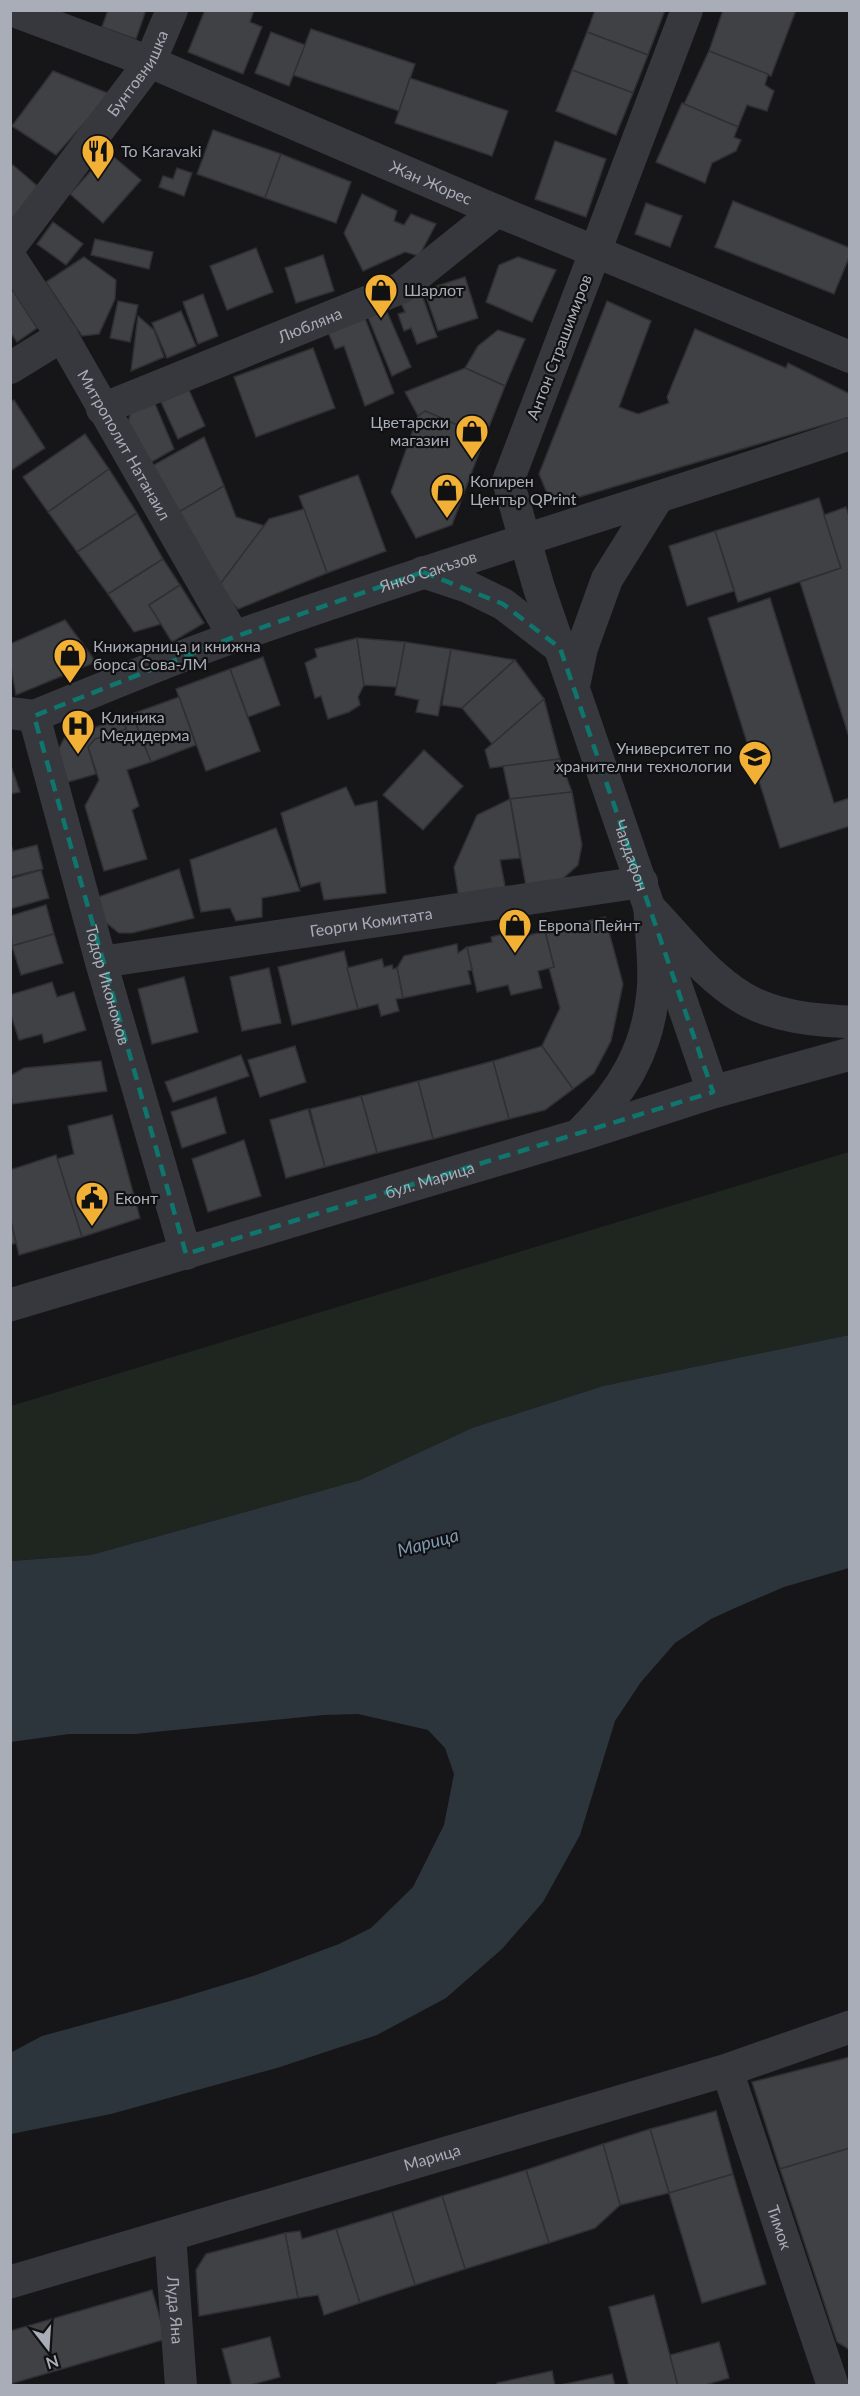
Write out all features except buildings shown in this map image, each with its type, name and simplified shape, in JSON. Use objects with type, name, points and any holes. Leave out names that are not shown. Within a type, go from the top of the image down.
[{"type":"street","name":"Жан Жорес","points":[[11,10],[150,62],[497,211],[849,357]]},
{"type":"street","name":"Бунтовнишка","points":[[10,247],[150,62],[172,10]]},
{"type":"street","name":"Антон Страшимиров","points":[[574,687],[538,588],[508,481],[687,10]]},
{"type":"street","name":"Любляна","points":[[102,409],[401,288],[497,211]]},
{"type":"street","name":"Митрополит Натанаил","points":[[10,257],[62,336],[234,637]]},
{"type":"street","points":[[10,368],[62,336]]},
{"type":"street","name":"Янко Сакъзов","points":[[22,715],[234,637],[423,572],[657,499],[849,434]]},
{"type":"street","points":[[574,687],[582,648],[607,579],[657,499]]},
{"type":"street","points":[[423,572],[468,587],[502,604],[560,648]]},
{"type":"street","name":"Чардафон","points":[[574,687],[713,1092]]},
{"type":"street","name":"Тодор Икономов","points":[[22,715],[101,962],[186,1254]]},
{"type":"street","points":[[646,896],[718,980],[744,999],[774,1012],[802,1019],[849,1022]]},
{"type":"street","points":[[580,1135],[618,1093],[637,1059],[653,991],[646,896]]},
{"type":"street","name":"Георги Комитата","points":[[101,962],[646,896]]},
{"type":"street","name":"бул. Марица","points":[[10,1305],[580,1135],[713,1092],[849,1054]]},
{"type":"street","name":"Марица","points":[[10,2282],[727,2070],[849,2027]]},
{"type":"street","name":"Тимок","points":[[727,2070],[833,2385]]},
{"type":"street","name":"Луда Яна","points":[[170,2235],[181,2385]]},
{"type":"highlighted area","points":[[423,572],[503,604],[560,648],[713,1092],[186,1254],[34,716],[234,637]]},
{"type":"shaded area","points":[[849,1152],[849,1335],[603,1386],[472,1428],[360,1480],[91,1555],[11,1561],[11,1406]]},
{"type":"water","points":[[849,1335],[849,1568],[784,1587],[735,1608],[711,1619],[675,1643],[641,1682],[615,1721],[580,1835],[543,1902],[502,1949],[446,1998],[377,2035],[277,2068],[111,2114],[11,2134],[10,2053],[42,2036],[253,1976],[339,1944],[371,1928],[413,1887],[444,1825],[454,1774],[445,1748],[428,1730],[358,1714],[324,1715],[135,1734],[69,1734],[11,1742],[11,1561],[91,1555],[360,1480],[472,1428],[603,1386]]},
{"type":"place","name":"To Karavaki","points":[[98,180]]},
{"type":"place","name":"Шарлот","points":[[381,319]]},
{"type":"place","name":"Цветарски магазин","points":[[472,460]]},
{"type":"place","name":"Копирен Център QPrint","points":[[447,519]]},
{"type":"place","name":"Книжарница и книжна борса Сова-ЛМ","points":[[70,684]]},
{"type":"place","name":"Клиника Медидерма","points":[[78,755]]},
{"type":"place","name":"Университет по хранителни технологии","points":[[755,786]]},
{"type":"place","name":"Европа Пейнт","points":[[515,954]]},
{"type":"place","name":"Еконт","points":[[92,1227]]}]
